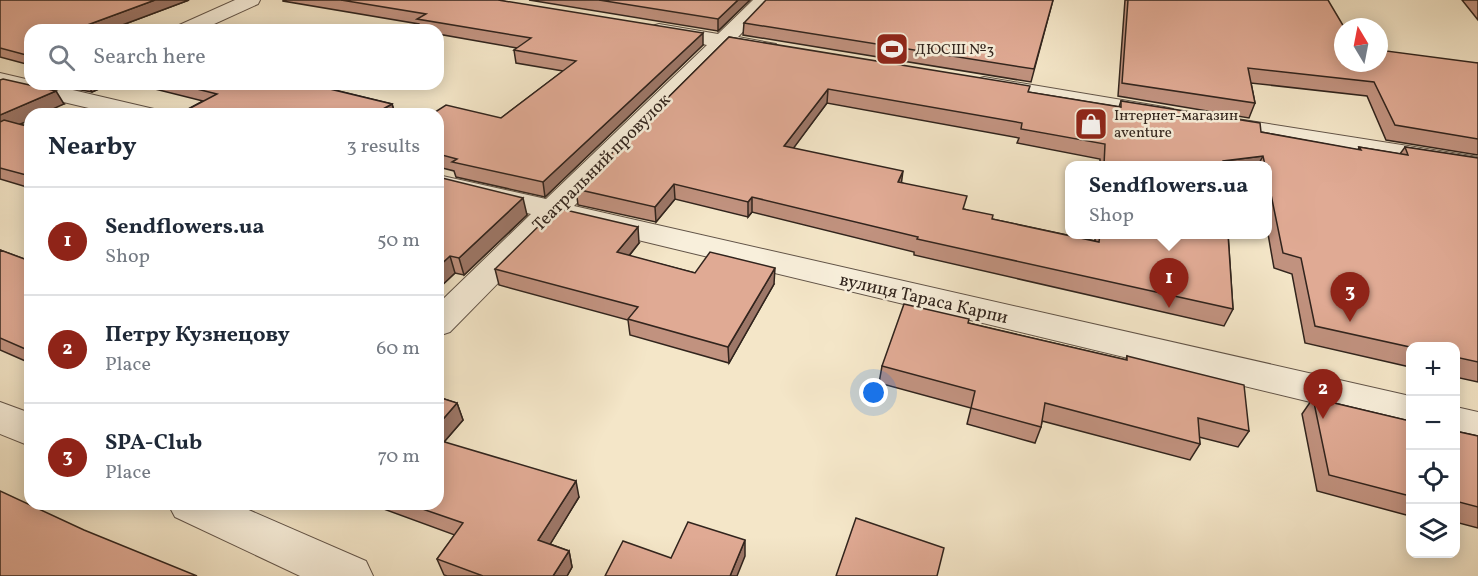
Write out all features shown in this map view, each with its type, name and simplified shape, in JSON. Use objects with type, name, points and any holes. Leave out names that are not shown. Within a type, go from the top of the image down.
[{"type":"street","points":[[197,24],[251,0]]},
{"type":"street","name":"Театральний провулок","points":[[444,318],[764,0]]},
{"type":"street","points":[[643,28],[793,53]]},
{"type":"street","points":[[0,80],[24,83]]},
{"type":"street","points":[[958,80],[1478,165]]},
{"type":"street","points":[[62,90],[124,108]]},
{"type":"street","name":"вулиця Тараса Карпи","points":[[444,184],[1406,410]]},
{"type":"street","points":[[0,417],[24,427]]},
{"type":"street","points":[[1460,423],[1478,427]]},
{"type":"street","points":[[224,510],[247,514],[349,576]]},
{"type":"building","points":[[0,0],[155,0],[90,24],[24,24],[24,54],[0,48]]},
{"type":"building","points":[[341,0],[498,0],[703,33],[543,182],[452,162],[457,159],[444,156],[444,108],[441,108],[446,105],[501,118],[576,61],[514,50],[531,38],[417,19],[426,14]]},
{"type":"building","points":[[599,0],[738,0],[718,19]]},
{"type":"building","points":[[766,0],[1053,0],[1034,69],[744,23]]},
{"type":"building","points":[[1128,0],[1328,0],[1339,18],[1334,18],[1334,72],[1388,72],[1388,51],[1478,63],[1478,139],[1395,125],[1374,82],[1248,68],[1255,103],[1122,83]]},
{"type":"building","points":[[729,37],[1030,86],[1028,92],[1121,107],[1121,101],[1260,123],[1261,132],[1361,150],[1359,147],[1408,155],[1405,147],[1478,158],[1478,362],[1460,358],[1460,342],[1406,342],[1406,346],[1315,326],[1301,258],[1283,253],[1272,199],[1272,161],[1264,161],[1263,156],[1223,161],[1104,161],[1105,144],[1021,129],[1022,123],[828,89],[784,146],[903,171],[898,182],[967,196],[963,209],[993,215],[992,219],[1065,235],[1065,239],[1099,242],[1099,239],[1228,239],[1233,309],[917,239],[918,237],[752,197],[748,202],[674,184],[655,207],[576,189]]},
{"type":"building","points":[[0,80],[24,84],[24,90],[56,91],[0,115]]},
{"type":"building","points":[[201,90],[334,90],[392,104],[385,108],[190,108],[217,94]]},
{"type":"building","points":[[4,120],[24,125],[24,174],[0,168],[0,122]]},
{"type":"building","points":[[444,178],[523,198],[459,258],[450,256],[444,262]]},
{"type":"building","points":[[557,208],[638,227],[617,252],[695,273],[710,252],[775,268],[728,347],[628,319],[638,307],[495,269]]},
{"type":"building","points":[[0,250],[24,259],[24,348],[0,338]]},
{"type":"building","points":[[904,304],[969,319],[968,323],[1127,360],[1127,356],[1244,385],[1249,431],[1198,418],[1200,444],[1045,403],[1041,427],[971,408],[975,391],[882,366]]},
{"type":"building","points":[[1313,398],[1406,420],[1406,495],[1329,475]]},
{"type":"building","points":[[444,399],[457,403],[444,418]]},
{"type":"building","points":[[1460,432],[1478,436],[1478,507],[1460,502]]},
{"type":"building","points":[[444,442],[576,481],[538,540],[569,551],[553,576],[483,576],[437,559],[463,523],[425,510],[444,510]]},
{"type":"building","points":[[0,491],[24,502],[24,510],[41,510],[197,576],[0,576]]},
{"type":"building","points":[[856,518],[944,548],[937,576],[836,576]]},
{"type":"building","points":[[688,522],[745,540],[730,576],[605,576],[623,541],[671,558]]},
{"type":"place","name":"ДЮСШ №3","points":[[892,49]]},
{"type":"place","name":"Інтернет-магазин aventure","points":[[1091,124]]},
{"type":"place","name":"Sendflowers.ua","points":[[1169,308]]},
{"type":"place","name":"SPA-Club","points":[[1350,322]]},
{"type":"place","name":"Петру Кузнецову","points":[[1323,419]]}]
